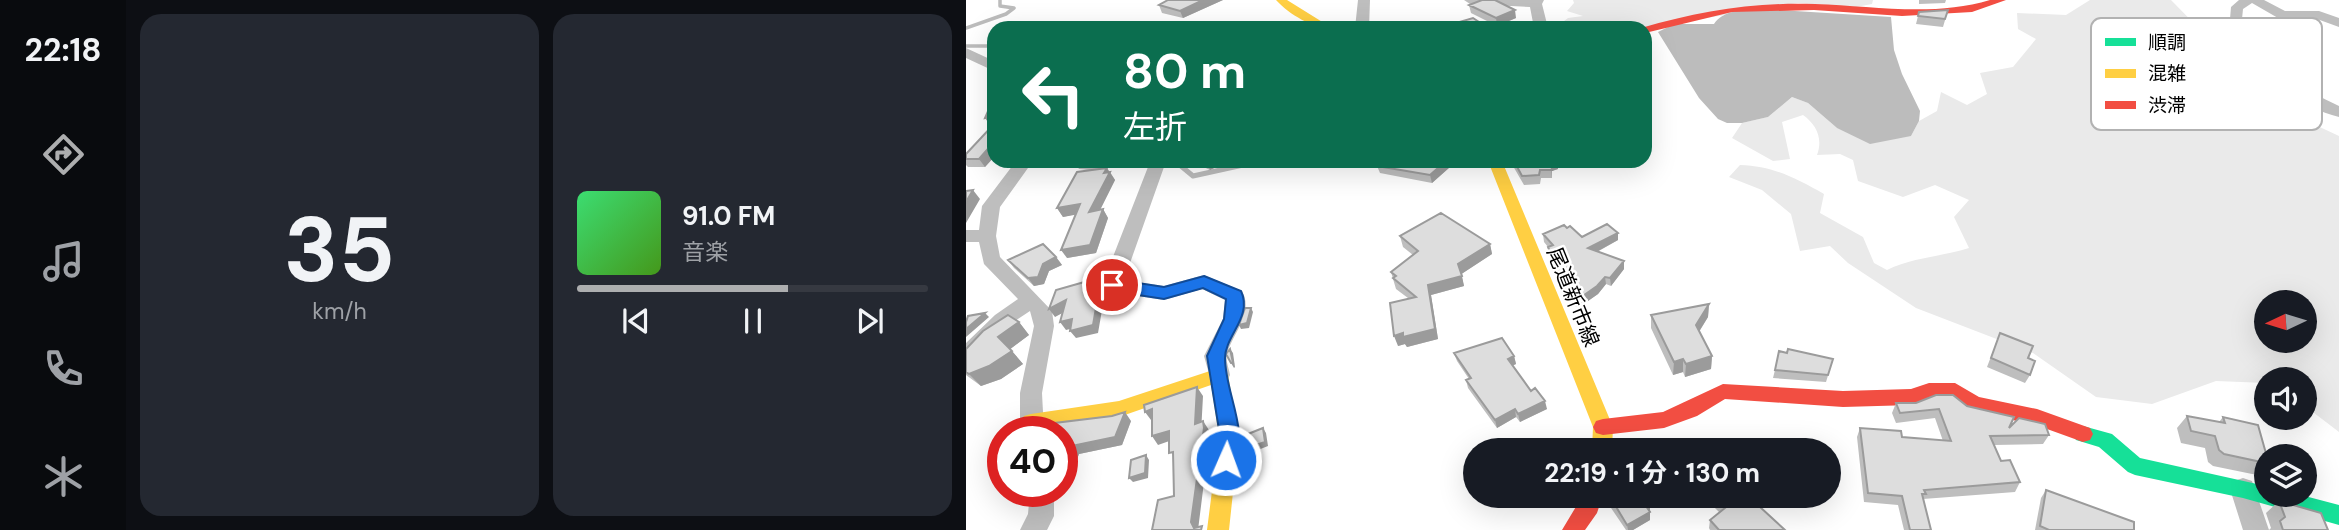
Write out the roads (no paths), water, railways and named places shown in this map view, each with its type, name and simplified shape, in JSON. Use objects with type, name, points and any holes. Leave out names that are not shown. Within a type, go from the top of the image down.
[{"type":"street","points":[[1281,0],[1314,21]]},
{"type":"street","points":[[1362,21],[1363,0]]},
{"type":"street","points":[[1470,0],[1537,2],[1540,21]]},
{"type":"street","points":[[1652,28],[1732,9],[1814,7],[1862,12],[1927,12],[1972,9],[2001,0]]},
{"type":"street","points":[[2236,18],[2237,6],[2248,0]]},
{"type":"street","points":[[2255,0],[2283,15],[2319,15],[2339,23]]},
{"type":"street","points":[[966,52],[987,63]]},
{"type":"street","points":[[2322,104],[2339,111]]},
{"type":"street","points":[[1020,168],[992,206],[987,236],[991,259],[1042,311],[1044,326],[1031,393],[1031,416]]},
{"type":"street","points":[[1156,168],[1112,285],[1164,293],[1204,282],[1235,296],[1233,319],[1216,356],[1229,436],[1218,530]]},
{"type":"street","name":"尾道新市線","points":[[1498,168],[1603,427],[1603,438]]},
{"type":"street","points":[[966,236],[987,236]]},
{"type":"street","points":[[966,356],[1002,320],[1031,300]]},
{"type":"street","points":[[1078,417],[1119,408],[1219,375]]},
{"type":"street","points":[[1603,427],[1664,420],[1690,411],[1723,390],[1843,399],[1912,397],[1929,390],[1955,390],[1974,404],[2037,417],[2071,431],[2105,440],[2135,466],[2243,489],[2339,515]]},
{"type":"street","points":[[2243,489],[2256,530]]},
{"type":"street","points":[[1032,530],[1041,516],[1041,507]]},
{"type":"street","points":[[1573,530],[1589,508]]},
{"type":"waterway","points":[[966,28],[1006,14],[1014,8],[1000,6],[1000,0]]},
{"type":"waterway","points":[[966,46],[987,46]]},
{"type":"waterway","points":[[1183,168],[1193,176],[1229,168]]}]
